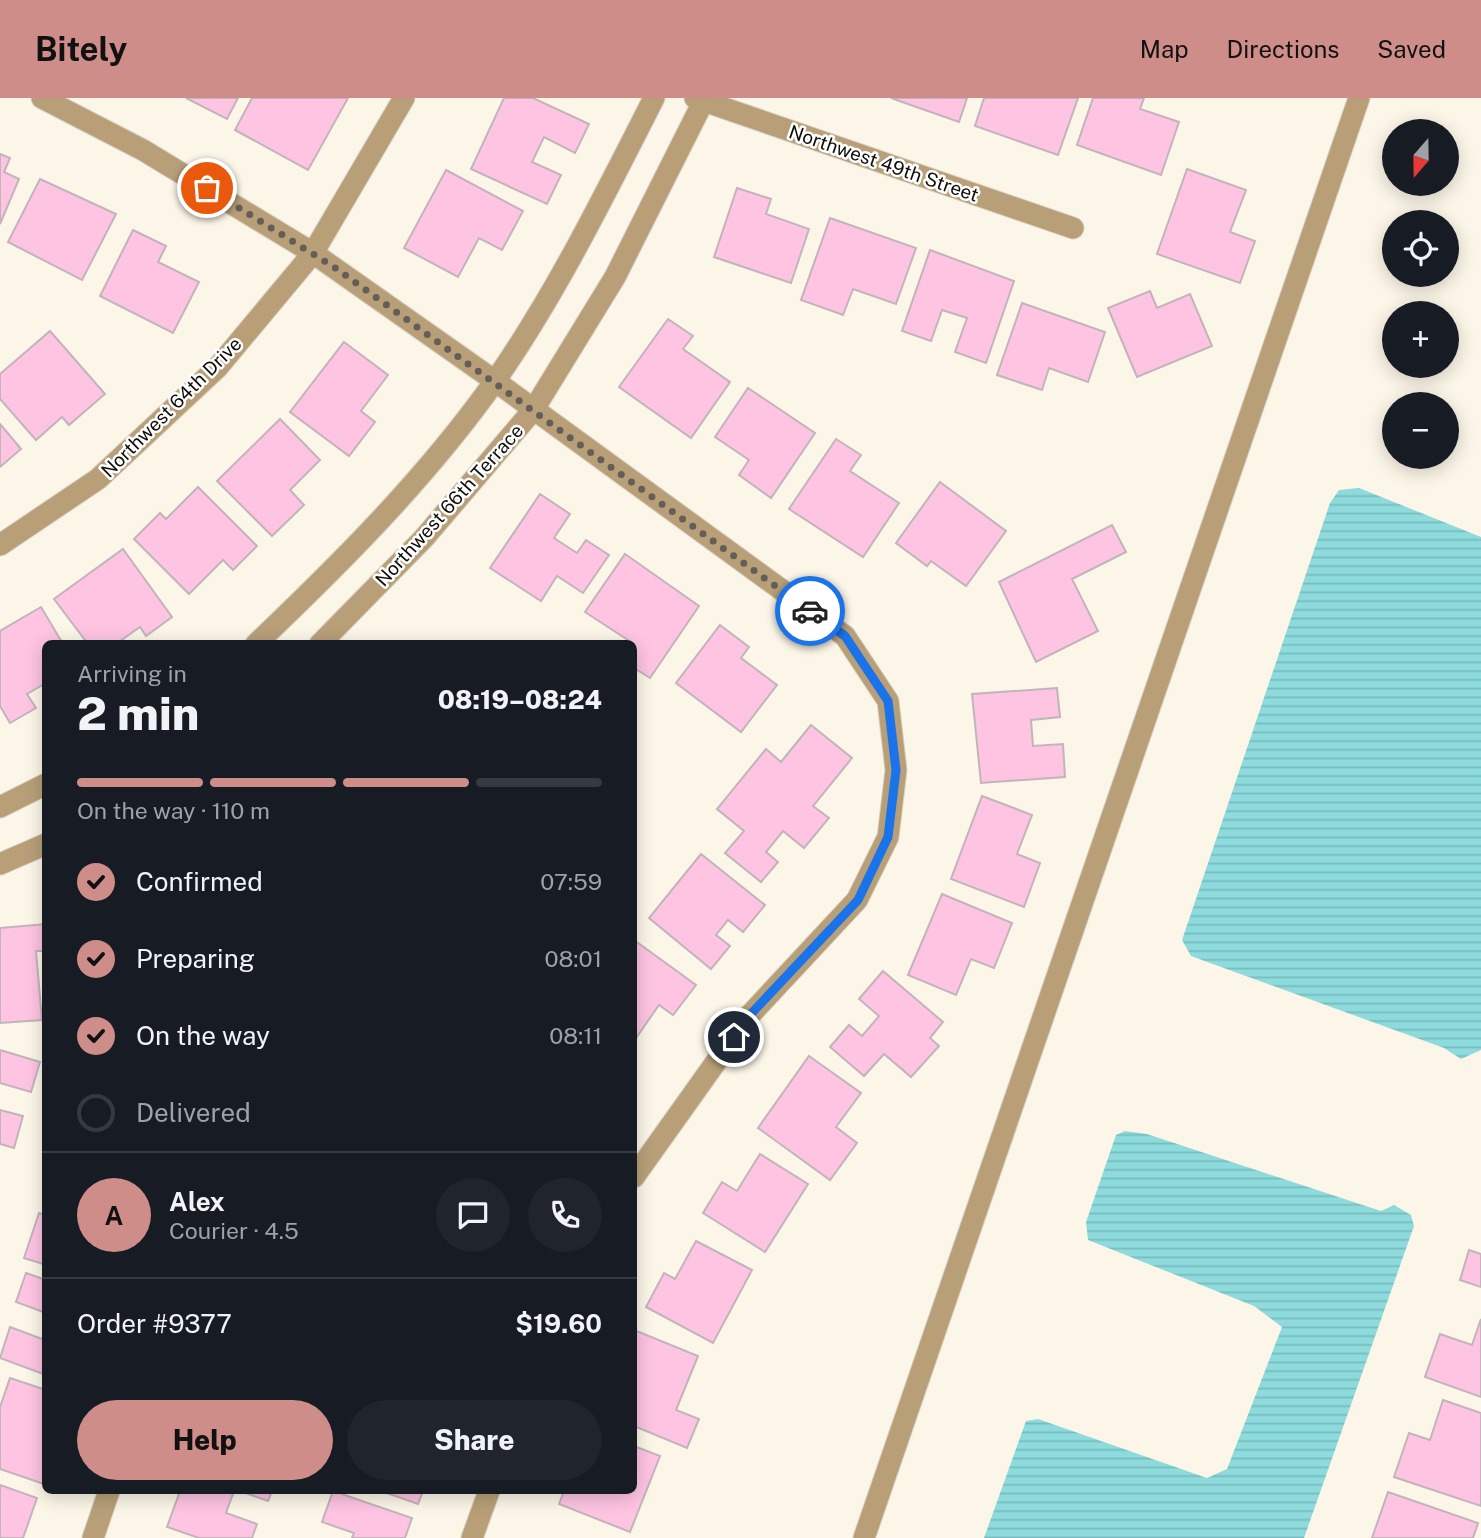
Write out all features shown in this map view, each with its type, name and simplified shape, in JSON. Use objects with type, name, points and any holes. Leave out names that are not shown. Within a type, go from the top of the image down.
[{"type":"street","points":[[42,98],[143,150],[313,253],[495,380],[845,636],[888,701],[896,770],[888,837],[858,900],[748,1017],[637,1173]]},
{"type":"street","name":"Northwest 64th Drive","points":[[0,545],[98,480],[218,366],[313,253],[404,98]]},
{"type":"street","name":"Northwest 66th Terrace","points":[[260,640],[394,509],[495,380],[575,253],[654,98]]},
{"type":"street","points":[[864,1538],[1359,98]]},
{"type":"street","name":"Northwest 66th Terrace","points":[[324,640],[424,538],[534,410],[615,277],[701,99]]},
{"type":"street","name":"Northwest 49th Street","points":[[701,99],[1073,228]]},
{"type":"street","points":[[0,807],[42,786]]},
{"type":"street","points":[[0,864],[42,846]]},
{"type":"street","points":[[93,1538],[108,1494]]},
{"type":"street","points":[[472,1538],[488,1494]]},
{"type":"water","points":[[1359,488],[1481,537],[1481,1050],[1461,1059],[1444,1048],[1191,956],[1182,940],[1330,503],[1339,490]]},
{"type":"water","points":[[1125,1131],[1147,1134],[1381,1211],[1394,1205],[1411,1215],[1414,1226],[1304,1538],[984,1538],[1026,1421],[1038,1419],[1207,1478],[1227,1469],[1282,1327],[1254,1306],[1088,1240],[1086,1222],[1116,1135]]},
{"type":"building","points":[[186,98],[238,98],[227,119]]},
{"type":"building","points":[[252,98],[348,98],[308,170],[235,130]]},
{"type":"building","points":[[504,98],[533,98],[589,124],[575,153],[544,137],[532,162],[561,175],[547,204],[471,169]]},
{"type":"building","points":[[891,98],[967,98],[959,122]]},
{"type":"building","points":[[984,98],[1078,98],[1058,155],[975,126]]},
{"type":"building","points":[[1093,98],[1144,98],[1140,109],[1179,122],[1161,175],[1077,145]]},
{"type":"building","points":[[0,154],[10,158],[4,172],[19,179],[0,224]]},
{"type":"building","points":[[1187,169],[1246,190],[1230,232],[1255,241],[1240,283],[1157,254]]},
{"type":"building","points":[[446,170],[523,211],[502,250],[479,238],[458,277],[404,248]]},
{"type":"building","points":[[40,179],[116,214],[82,280],[8,242]]},
{"type":"building","points":[[737,188],[771,199],[766,214],[809,229],[791,283],[714,257]]},
{"type":"building","points":[[830,218],[916,248],[896,304],[853,289],[843,315],[801,300]]},
{"type":"building","points":[[133,230],[166,246],[158,262],[199,282],[173,333],[100,296]]},
{"type":"building","points":[[930,250],[1014,281],[986,363],[955,352],[967,318],[942,310],[931,341],[902,331]]},
{"type":"building","points":[[1150,291],[1157,308],[1190,294],[1212,346],[1137,377],[1108,308]]},
{"type":"building","points":[[1022,303],[1105,332],[1088,382],[1049,368],[1042,390],[997,375]]},
{"type":"building","points":[[668,319],[693,336],[683,349],[730,382],[691,438],[619,387]]},
{"type":"building","points":[[50,331],[105,394],[69,425],[62,417],[36,440],[0,399],[0,374]]},
{"type":"building","points":[[344,342],[388,375],[361,411],[375,422],[349,456],[290,412]]},
{"type":"building","points":[[748,388],[815,433],[771,498],[739,475],[749,460],[715,437]]},
{"type":"building","points":[[280,419],[320,460],[290,490],[304,505],[272,536],[217,481]]},
{"type":"building","points":[[0,424],[21,449],[0,467]]},
{"type":"building","points":[[836,439],[861,455],[850,471],[899,503],[863,557],[789,509]]},
{"type":"building","points":[[940,482],[1006,531],[966,586],[931,561],[927,566],[896,543]]},
{"type":"building","points":[[198,487],[257,546],[233,570],[223,560],[189,594],[134,539],[160,513],[166,519]]},
{"type":"building","points":[[540,494],[570,514],[554,538],[577,553],[586,540],[609,555],[583,593],[557,576],[541,601],[490,568]]},
{"type":"building","points":[[1112,525],[1126,552],[1072,579],[1098,631],[1036,662],[999,582]]},
{"type":"building","points":[[123,549],[172,617],[146,636],[140,627],[122,640],[85,640],[54,599]]},
{"type":"building","points":[[625,554],[699,606],[650,678],[637,670],[637,640],[628,640],[585,612]]},
{"type":"building","points":[[41,607],[61,640],[42,640],[42,685],[27,694],[36,708],[10,723],[0,706],[0,631]]},
{"type":"building","points":[[720,625],[749,647],[741,658],[777,685],[741,732],[676,683]]},
{"type":"building","points":[[1057,688],[1060,717],[1031,720],[1033,746],[1063,744],[1065,777],[981,783],[972,694]]},
{"type":"building","points":[[811,725],[852,758],[813,806],[829,818],[804,848],[783,831],[766,852],[778,862],[761,882],[725,853],[744,831],[717,809],[766,749],[781,762]]},
{"type":"building","points":[[982,796],[1032,815],[1017,854],[1040,863],[1024,907],[951,879]]},
{"type":"building","points":[[701,854],[765,905],[743,932],[728,920],[716,935],[730,946],[711,969],[649,918]]},
{"type":"building","points":[[942,894],[1012,923],[994,968],[971,959],[956,995],[908,975]]},
{"type":"building","points":[[42,924],[42,951],[36,951],[42,1020],[0,1023],[0,928]]},
{"type":"building","points":[[637,942],[696,985],[673,1015],[659,1005],[637,1037]]},
{"type":"building","points":[[883,971],[943,1022],[930,1038],[939,1046],[911,1077],[884,1054],[864,1076],[830,1047],[849,1025],[862,1036],[879,1016],[859,999]]},
{"type":"building","points":[[0,1050],[40,1062],[31,1092],[0,1083]]},
{"type":"building","points":[[809,1056],[861,1093],[836,1127],[857,1143],[830,1180],[758,1128]]},
{"type":"building","points":[[0,1110],[23,1116],[14,1148],[0,1144]]},
{"type":"building","points":[[760,1154],[808,1184],[765,1252],[703,1213],[722,1182],[737,1191]]},
{"type":"building","points":[[39,1213],[42,1214],[42,1264],[24,1258]]},
{"type":"building","points":[[696,1241],[752,1270],[713,1343],[646,1307],[664,1273],[675,1279]]},
{"type":"building","points":[[1469,1250],[1481,1254],[1481,1287],[1460,1280]]},
{"type":"building","points":[[26,1273],[42,1279],[42,1312],[16,1302]]},
{"type":"building","points":[[1481,1319],[1481,1397],[1425,1377],[1440,1334],[1472,1345]]},
{"type":"building","points":[[10,1327],[42,1339],[42,1374],[0,1358]]},
{"type":"building","points":[[637,1331],[698,1356],[676,1410],[699,1419],[687,1448],[637,1427]]},
{"type":"building","points":[[10,1378],[42,1389],[42,1483],[0,1469],[0,1407]]},
{"type":"building","points":[[1443,1400],[1481,1413],[1481,1506],[1394,1477],[1409,1433],[1430,1440]]},
{"type":"building","points":[[637,1447],[660,1456],[630,1532],[559,1504],[563,1494],[637,1494]]},
{"type":"building","points":[[0,1485],[37,1498],[23,1538],[0,1538]]},
{"type":"building","points":[[1388,1492],[1478,1523],[1473,1538],[1372,1538]]},
{"type":"building","points":[[179,1494],[233,1494],[226,1513],[257,1524],[252,1538],[199,1538],[167,1527]]},
{"type":"building","points":[[248,1494],[271,1494],[268,1501]]},
{"type":"building","points":[[332,1494],[342,1494],[412,1518],[405,1538],[352,1538],[354,1533],[322,1522]]},
{"type":"building","points":[[390,1494],[422,1494],[418,1504]]},
{"type":"way so far","points":[[207,188],[334,267],[495,380],[810,611]]},
{"type":"route","points":[[734,1037],[748,1017],[858,900],[888,837],[896,770],[888,701],[845,636],[810,611]]}]
